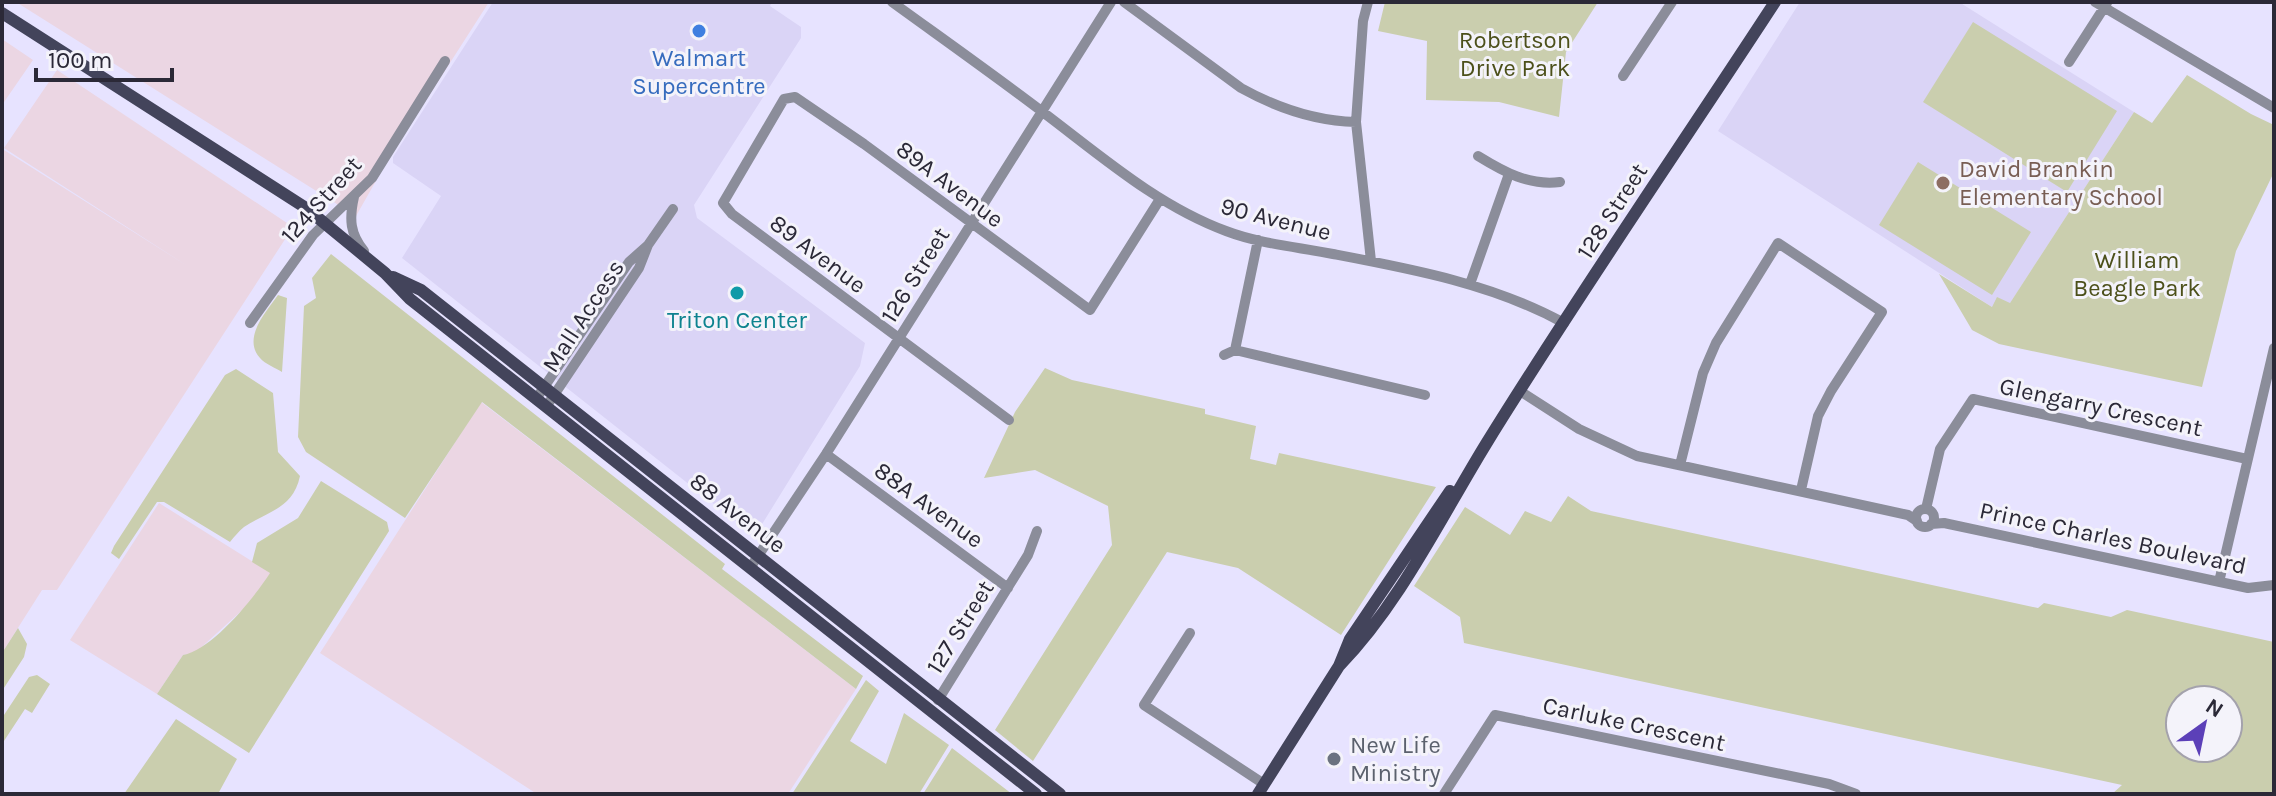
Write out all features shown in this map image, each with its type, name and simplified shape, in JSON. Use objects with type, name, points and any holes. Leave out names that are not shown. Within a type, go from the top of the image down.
[{"type":"main road","name":"128 Street","points":[[1261,789],[1339,666],[1360,645],[1401,583],[1520,391],[1775,2]]},
{"type":"main road","name":"88 Avenue","points":[[2,13],[306,208],[380,268],[410,299],[1036,794]]},
{"type":"main road","name":"88 Avenue","points":[[380,268],[421,290],[1060,794]]},
{"type":"street","name":"90 Avenue","points":[[892,2],[1160,199],[1226,231],[1470,284],[1530,306],[1564,323]]},
{"type":"street","name":"126 Street","points":[[750,568],[826,454],[1111,2]]},
{"type":"street","points":[[1124,2],[1260,99],[1312,116],[1356,122]]},
{"type":"street","points":[[1368,2],[1363,21],[1356,122],[1371,261]]},
{"type":"street","points":[[1623,76],[1672,2]]},
{"type":"street","points":[[2069,62],[2102,4],[2274,108]]},
{"type":"street","name":"124 Street","points":[[250,323],[323,223],[372,178],[445,61]]},
{"type":"street","name":"89A Avenue","points":[[784,99],[795,97],[864,144],[1090,310],[1160,199]]},
{"type":"street","name":"89 Avenue","points":[[784,99],[723,203],[732,214],[898,340],[1009,420]]},
{"type":"street","points":[[1478,156],[1509,174],[1543,184],[1560,182]]},
{"type":"street","points":[[1470,284],[1509,174]]},
{"type":"street","points":[[354,197],[350,220],[353,238],[380,268]]},
{"type":"street","name":"Mall Access","points":[[541,403],[629,262],[648,245],[673,209]]},
{"type":"street","points":[[1235,350],[1258,240]]},
{"type":"street","points":[[1680,465],[1703,373],[1716,343],[1778,243],[1882,312],[1818,416],[1801,490]]},
{"type":"street","points":[[2219,582],[2274,348]]},
{"type":"street","points":[[1224,355],[1235,350],[1425,395]]},
{"type":"street","name":"Prince Charles Boulevard","points":[[1520,391],[1594,436],[1637,456],[2248,588],[2274,585]]},
{"type":"street","name":"Glengarry Crescent","points":[[1922,516],[1940,449],[1973,399],[2247,459]]},
{"type":"street","name":"88A Avenue","points":[[826,454],[1008,588]]},
{"type":"street","name":"127 Street","points":[[938,700],[1028,555],[1037,531]]},
{"type":"street","points":[[1190,633],[1144,705],[1261,789]]},
{"type":"street","name":"Carluke Crescent","points":[[1444,794],[1495,715],[1829,784],[1856,794]]},
{"type":"shaded area","points":[[16,2],[489,2],[389,158],[356,216]]},
{"type":"shaded area","points":[[493,2],[772,2],[770,6],[801,27],[801,38],[694,205],[697,218],[865,343],[860,366],[759,529],[753,532],[402,258],[441,196],[393,163],[393,157]]},
{"type":"shaded area","name":"David Brankin Elementary School","points":[[1800,2],[1959,2],[2134,112],[2003,314],[1718,131]]},
{"type":"shaded area","points":[[2,39],[33,60],[2,105]]},
{"type":"shaded area","points":[[57,70],[293,227],[57,590],[42,590],[2,653],[2,153],[4,150],[189,267],[4,148]]},
{"type":"shaded area","points":[[481,402],[856,689],[788,794],[537,794],[320,653]]},
{"type":"shaded area","points":[[159,503],[271,573],[250,603],[195,653],[183,655],[157,694],[70,640]]},
{"type":"green space","name":"Robertson Drive Park","points":[[1385,2],[1598,2],[1566,52],[1559,117],[1499,102],[1426,100],[1427,41],[1378,31]]},
{"type":"green space","points":[[1973,22],[2117,111],[2067,192],[1923,102]]},
{"type":"green space","name":"William Beagle Park","points":[[2187,75],[2274,125],[2274,172],[2236,251],[2202,387],[1999,344],[1972,330],[1939,274],[1992,307],[1997,297],[2010,303],[2134,112],[2152,123]]},
{"type":"green space","points":[[1918,162],[2031,232],[1992,295],[1879,225]]},
{"type":"green space","points":[[331,254],[725,564],[722,569],[863,676],[856,689],[482,402],[405,518],[306,452],[298,437],[304,306],[316,298],[312,278]]},
{"type":"green space","points":[[278,295],[287,298],[282,372],[260,358],[254,342],[262,317]]},
{"type":"green space","points":[[1045,368],[1072,380],[1205,409],[1205,414],[1256,426],[1250,459],[1276,465],[1279,453],[1436,487],[1341,635],[1238,568],[1167,552],[1033,761],[995,730],[1112,545],[1108,506],[1035,470],[984,478],[1015,412]]},
{"type":"green space","points":[[236,369],[273,393],[278,452],[300,476],[292,496],[278,508],[244,527],[230,542],[164,502],[157,502],[119,559],[111,553],[114,546],[225,375]]},
{"type":"green space","points":[[321,481],[387,522],[389,531],[249,753],[157,694],[183,655],[207,644],[254,596],[270,573],[252,562],[257,543],[298,518]]},
{"type":"green space","points":[[1568,496],[1591,511],[2038,608],[2044,603],[2111,617],[2127,610],[2274,642],[2274,794],[2112,794],[2122,785],[1464,643],[1460,617],[1414,586],[1465,507],[1510,535],[1525,511],[1551,522]]},
{"type":"green space","points":[[18,628],[27,644],[24,657],[2,691],[2,653]]},
{"type":"green space","points":[[37,675],[50,684],[32,713],[25,709],[2,744],[2,718],[29,677]]},
{"type":"green space","points":[[866,680],[879,691],[850,741],[886,764],[904,713],[949,745],[919,794],[792,794]]},
{"type":"green space","points":[[176,719],[237,759],[218,794],[124,794]]},
{"type":"green space","points":[[952,748],[1012,794],[923,794]]},
{"type":"place","name":"Walmart Supercentre","points":[[699,31]]},
{"type":"place","name":"David Brankin Elementary School","points":[[1943,183]]},
{"type":"place","name":"Triton Center","points":[[737,293]]},
{"type":"place","name":"New Life Ministry","points":[[1334,759]]}]
